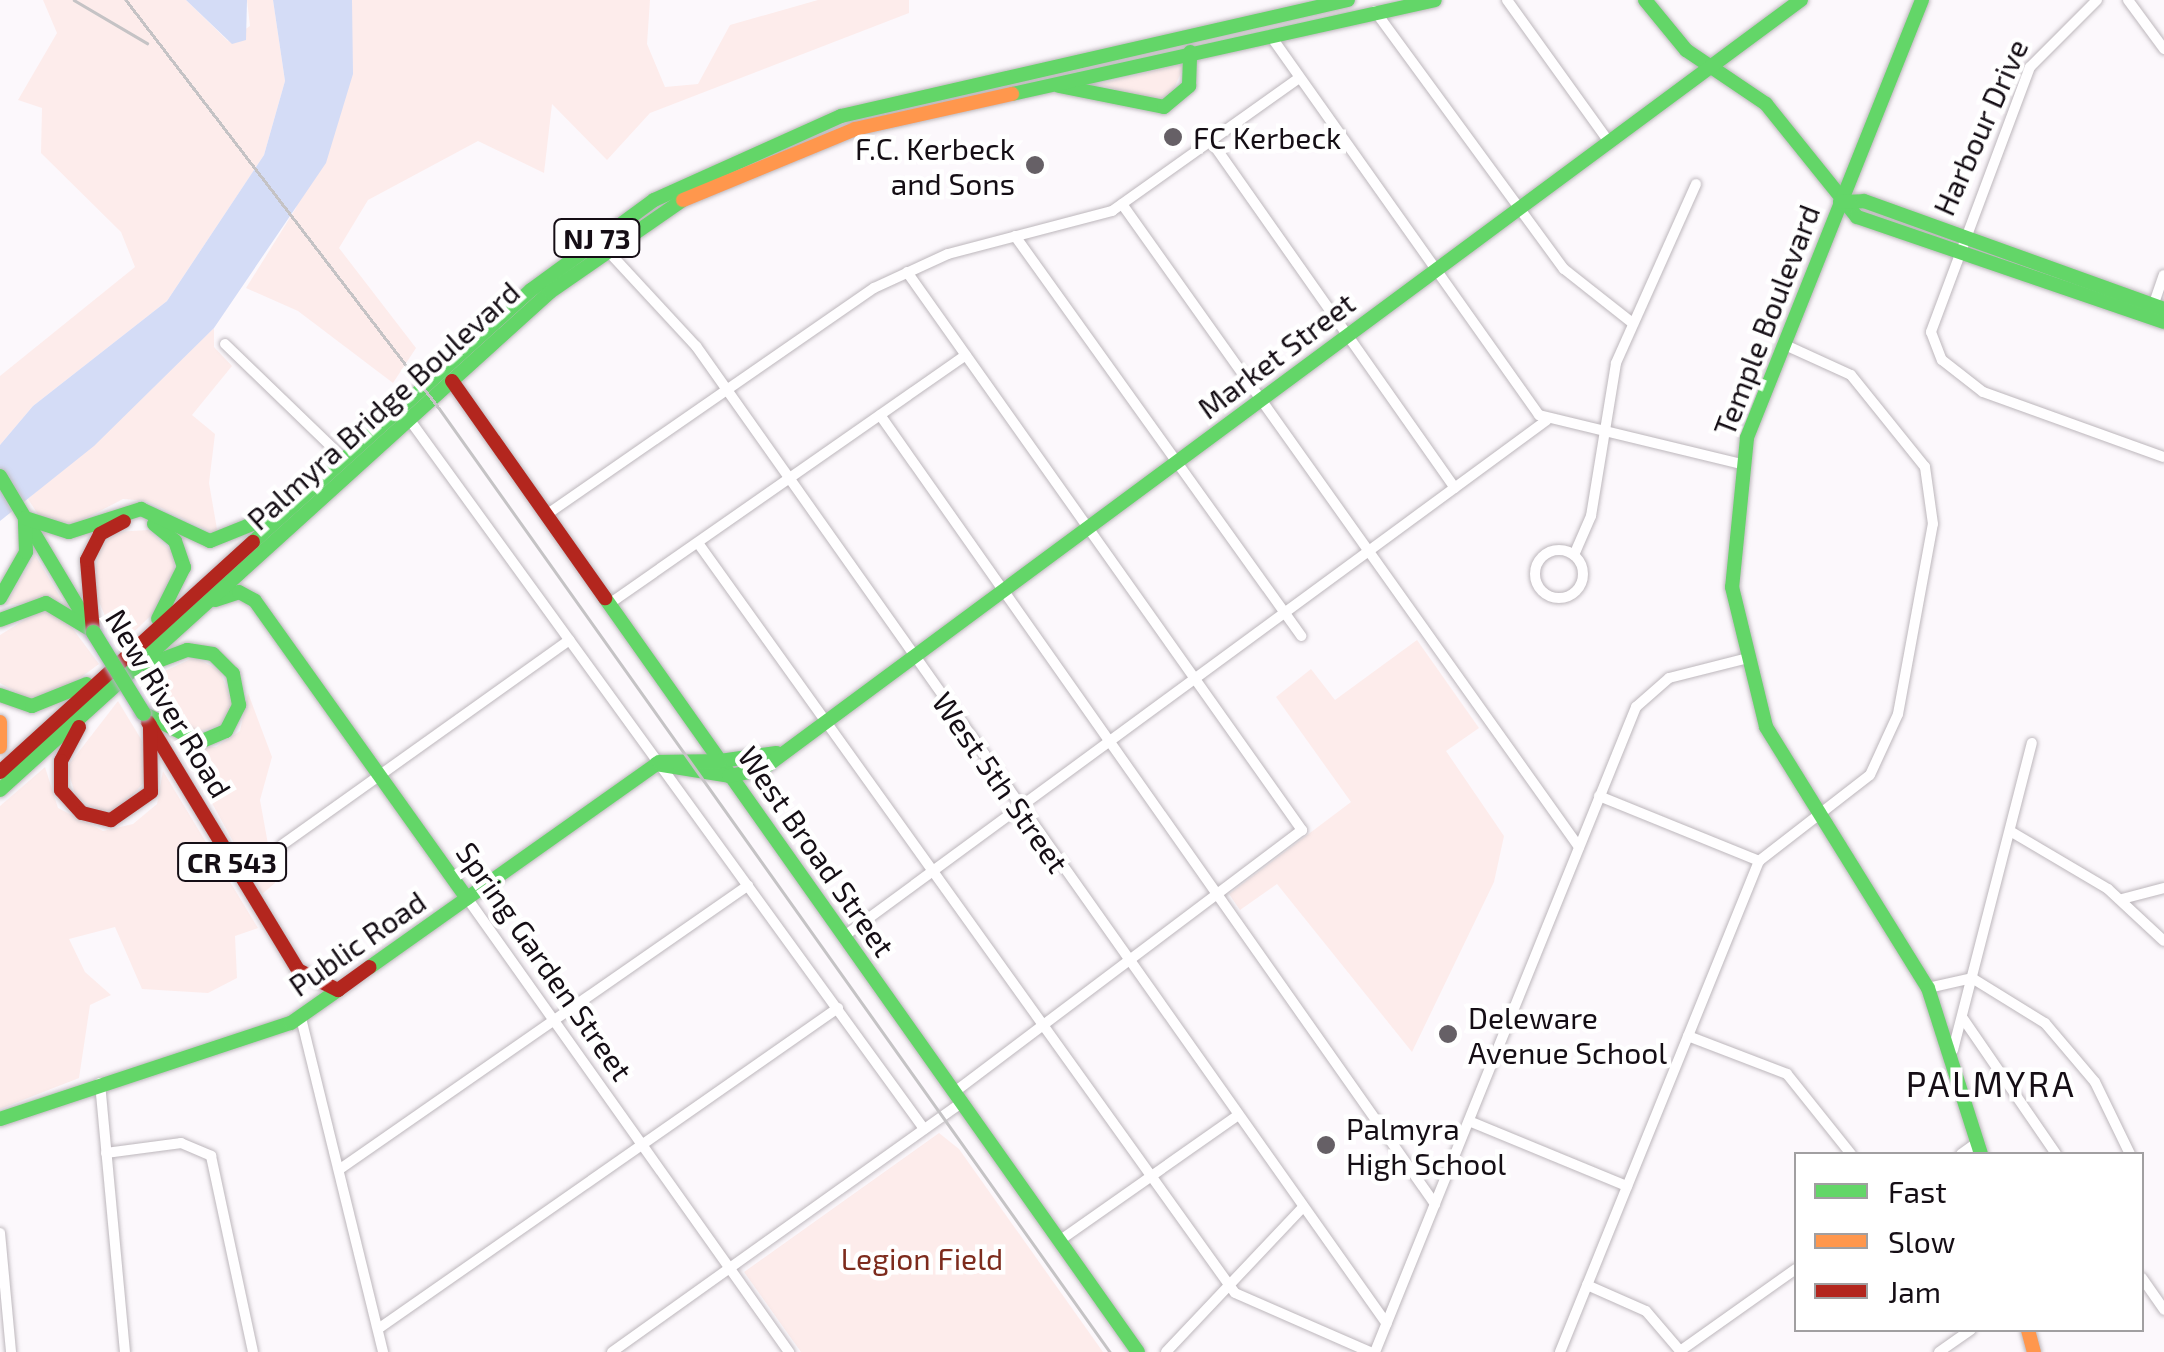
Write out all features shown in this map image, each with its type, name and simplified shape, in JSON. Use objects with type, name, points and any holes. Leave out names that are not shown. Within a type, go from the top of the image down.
[{"type":"main road","name":"Palmyra Bridge Boulevard","points":[[0,772],[576,253],[750,150],[883,105],[1348,0]]},
{"type":"main road","name":"Palmyra Bridge Boulevard","points":[[0,790],[452,380],[606,249],[694,193],[797,146],[1048,84],[1435,0]]},
{"type":"main road","points":[[1644,0],[1709,68],[1766,104],[1840,202]]},
{"type":"main road","name":"Market Street","points":[[729,776],[761,770],[781,751],[913,658],[1801,0]]},
{"type":"main road","name":"Temple Boulevard","points":[[1922,0],[1783,344],[1741,464],[1732,555],[1744,659],[1766,726],[1928,988],[1953,1050],[1979,1148]]},
{"type":"main road","points":[[1048,84],[1164,107],[1189,86],[1190,52]]},
{"type":"main road","name":"Harbour Drive","points":[[1840,202],[2157,313]]},
{"type":"main road","name":"West Broad Street","points":[[452,380],[1138,1352]]},
{"type":"main road","name":"New River Road","points":[[0,476],[298,970],[338,990]]},
{"type":"main road","points":[[0,598],[26,552],[26,518],[69,532],[142,509],[216,541],[254,528],[319,481]]},
{"type":"main road","points":[[93,632],[84,581],[90,550],[114,524],[146,521],[170,535],[184,567],[138,647]]},
{"type":"main road","points":[[247,566],[255,601]]},
{"type":"main road","points":[[205,604],[238,592],[255,601]]},
{"type":"main road","name":"Spring Garden Street","points":[[255,601],[467,898]]},
{"type":"main road","points":[[0,620],[46,603],[93,632]]},
{"type":"main road","points":[[132,671],[201,650],[229,667],[238,689],[234,719],[214,739],[187,740],[146,719]]},
{"type":"main road","points":[[0,695],[46,704],[109,672]]},
{"type":"main road","points":[[90,710],[58,775],[65,797],[96,819],[128,816],[151,792],[146,719]]},
{"type":"main road","points":[[0,722],[0,746]]},
{"type":"main road","name":"Market Street","points":[[720,761],[781,751]]},
{"type":"main road","points":[[656,764],[720,761]]},
{"type":"main road","points":[[656,764],[729,776]]},
{"type":"main road","name":"Public Road","points":[[0,1118],[301,1018],[656,764]]},
{"type":"street","points":[[1507,0],[1609,142]]},
{"type":"street","name":"Harbour Drive","points":[[2096,0],[2040,48],[1958,244],[1930,324],[1948,366],[1995,398],[2164,457]]},
{"type":"street","points":[[2128,0],[2164,49]]},
{"type":"street","points":[[1375,10],[1582,290],[1632,322]]},
{"type":"street","points":[[1270,34],[1435,271],[1547,420],[1741,464]]},
{"type":"street","points":[[546,515],[725,390],[908,272],[1122,204],[1298,78]]},
{"type":"street","points":[[1211,142],[1455,488]]},
{"type":"street","points":[[1574,555],[1559,550],[1540,560],[1544,592],[1577,590],[1583,573],[1574,555],[1590,516],[1600,433],[1632,322],[1696,184]]},
{"type":"street","points":[[1122,204],[1579,847]]},
{"type":"street","points":[[1015,236],[1301,636]]},
{"type":"street","name":"West 5th Street","points":[[606,249],[725,390],[789,476],[913,658],[1386,1324]]},
{"type":"street","points":[[612,1352],[924,1129],[1043,1025],[1302,830],[908,272]]},
{"type":"street","name":"Harbour Drive","points":[[2157,313],[2164,275]]},
{"type":"street","points":[[225,344],[344,459]]},
{"type":"street","points":[[1560,1352],[1760,862],[1870,775],[1889,747],[1933,524],[1925,467],[1879,400],[1851,375],[1783,344]]},
{"type":"street","points":[[609,604],[966,355]]},
{"type":"street","points":[[880,415],[1435,1204]]},
{"type":"street","points":[[409,419],[924,1129]]},
{"type":"street","points":[[843,937],[1112,744],[1547,420]]},
{"type":"street","points":[[698,543],[1229,1284],[1373,1352],[1600,796],[1650,689],[1744,659]]},
{"type":"street","points":[[282,846],[569,640]]},
{"type":"street","points":[[1953,1050],[2032,743]]},
{"type":"street","points":[[1600,796],[1760,862]]},
{"type":"street","points":[[2010,830],[2122,899],[2164,941]]},
{"type":"street","points":[[340,1169],[748,884]]},
{"type":"street","points":[[2122,899],[2164,888]]},
{"type":"street","name":"Spring Garden Street","points":[[467,898],[789,1352]]},
{"type":"street","points":[[2164,933],[2164,941]]},
{"type":"street","points":[[1928,988],[1972,978],[2012,997],[2072,1050],[2129,1152]]},
{"type":"street","points":[[378,1328],[838,1008]]},
{"type":"street","points":[[301,1018],[383,1352]]},
{"type":"street","points":[[1962,1018],[2055,1152]]},
{"type":"street","points":[[1688,1036],[1787,1074],[1849,1152]]},
{"type":"street","points":[[100,1083],[124,1352]]},
{"type":"street","points":[[1059,1241],[1238,1115]]},
{"type":"street","points":[[1469,1120],[1627,1186]]},
{"type":"street","points":[[106,1154],[181,1143],[211,1156],[252,1352]]},
{"type":"street","points":[[1166,1352],[1303,1207]]},
{"type":"street","points":[[0,1234],[10,1352]]},
{"type":"street","points":[[1587,1285],[1646,1311],[1680,1351],[1794,1270]]},
{"type":"street","points":[[2144,1281],[2164,1310]]},
{"type":"street","points":[[1938,1352],[1967,1332]]},
{"type":"green space","points":[[43,0],[186,0],[228,41],[250,26],[247,0],[273,0],[285,81],[264,155],[167,301],[33,406],[0,445],[0,376],[135,267],[121,232],[41,153],[42,108],[18,100],[57,33]]},
{"type":"green space","points":[[352,0],[650,0],[647,44],[665,87],[698,84],[730,25],[818,0],[909,0],[909,13],[650,113],[607,160],[552,104],[544,173],[478,141],[368,200],[339,248],[416,348],[393,383],[298,311],[246,288],[296,208]]},
{"type":"green space","points":[[1185,63],[1170,98],[1150,102],[1099,84]]},
{"type":"green space","points":[[214,328],[214,347],[232,366],[192,415],[215,434],[209,483],[218,535],[147,501],[123,499],[75,524],[41,519],[28,499]]},
{"type":"green space","points":[[148,530],[174,554],[175,575],[163,604],[118,647],[92,585],[100,548],[116,532]]},
{"type":"green space","points":[[35,555],[62,600],[5,605]]},
{"type":"green space","points":[[42,609],[64,617],[99,664],[58,694],[30,700],[0,683],[0,635]]},
{"type":"green space","points":[[1417,640],[1479,728],[1446,751],[1504,836],[1494,882],[1412,1052],[1277,884],[1240,910],[1229,894],[1351,802],[1276,697],[1311,669],[1335,700]]},
{"type":"green space","points":[[195,657],[220,671],[233,705],[223,724],[195,733],[166,720],[141,682]]},
{"type":"green space","points":[[248,693],[272,757],[260,800],[275,883],[262,894],[180,745],[216,747],[240,731]]},
{"type":"green space","points":[[118,701],[147,749],[150,776],[118,811],[98,810],[76,797],[67,767]]},
{"type":"green space","points":[[45,767],[58,808],[103,831],[133,824],[157,804],[163,771],[258,928],[235,936],[237,978],[208,993],[142,989],[115,927],[69,939],[85,972],[111,995],[90,1005],[79,1078],[0,1109],[0,806]]},
{"type":"green space","name":"Legion Field","points":[[939,1133],[959,1149],[1103,1352],[801,1352],[744,1272]]},
{"type":"water","points":[[186,0],[247,0],[246,40],[232,44]]},
{"type":"water","points":[[273,0],[352,0],[353,74],[326,163],[214,328],[94,446],[0,521],[0,445],[33,406],[167,301],[264,155],[285,81]]},
{"type":"railway","points":[[74,0],[147,43]]},
{"type":"railway","points":[[126,0],[439,408],[1110,1352]]},
{"type":"traffic: fast","points":[[253,542],[531,290],[654,200],[841,116],[1348,0]]},
{"type":"traffic: fast","points":[[1012,94],[1435,0]]},
{"type":"traffic: fast","points":[[1645,0],[1686,50],[1766,104],[1857,217],[2164,322]]},
{"type":"traffic: fast","points":[[729,776],[761,770],[1801,0]]},
{"type":"traffic: fast","points":[[1922,0],[1747,438],[1732,587],[1766,727],[1928,988],[1980,1152]]},
{"type":"traffic: fast","points":[[1059,86],[1164,107],[1189,86],[1190,52]]},
{"type":"traffic: fast","points":[[0,790],[550,292],[683,200]]},
{"type":"traffic: fast","points":[[1840,202],[1864,201],[2164,309]]},
{"type":"traffic: fast","points":[[0,476],[93,632]]},
{"type":"traffic: fast","points":[[0,598],[26,552],[25,518],[69,532],[141,509],[210,541],[265,519]]},
{"type":"traffic: fast","points":[[154,524],[175,541],[184,567],[158,619]]},
{"type":"traffic: fast","points":[[215,600],[239,592],[255,601]]},
{"type":"traffic: fast","points":[[605,598],[1138,1352]]},
{"type":"traffic: fast","points":[[255,601],[467,898]]},
{"type":"traffic: fast","points":[[0,620],[46,603],[93,631]]},
{"type":"traffic: fast","points":[[93,632],[143,713]]},
{"type":"traffic: fast","points":[[143,713],[200,742],[226,731],[239,705],[233,674],[213,654],[187,650],[147,665]]},
{"type":"traffic: fast","points":[[0,695],[32,706],[87,684]]},
{"type":"traffic: fast","points":[[720,761],[776,753]]},
{"type":"traffic: fast","points":[[370,967],[659,762],[720,761]]},
{"type":"traffic: fast","points":[[656,764],[729,776]]},
{"type":"traffic: fast","points":[[0,1119],[291,1023],[338,990]]},
{"type":"traffic: slow","points":[[683,200],[855,129],[1012,94]]},
{"type":"traffic: slow","points":[[0,722],[0,747]]},
{"type":"traffic: slow","points":[[2029,1332],[2034,1352]]},
{"type":"traffic: jam","points":[[452,381],[605,598]]},
{"type":"traffic: jam","points":[[93,632],[87,560],[100,534],[124,521]]},
{"type":"traffic: jam","points":[[0,772],[253,542]]},
{"type":"traffic: jam","points":[[148,722],[298,970],[338,990],[370,967]]},
{"type":"traffic: jam","points":[[79,727],[61,761],[61,790],[82,813],[111,820],[151,792],[150,725]]},
{"type":"place","name":"FC Kerbeck","points":[[1173,137]]},
{"type":"place","name":"F.C. Kerbeck and Sons","points":[[1035,165]]},
{"type":"place","name":"Deleware Avenue School","points":[[1448,1034]]},
{"type":"place","name":"Palmyra High School","points":[[1326,1145]]},
{"type":"district","name":"PALMYRA","points":[[1991,1083]]}]
